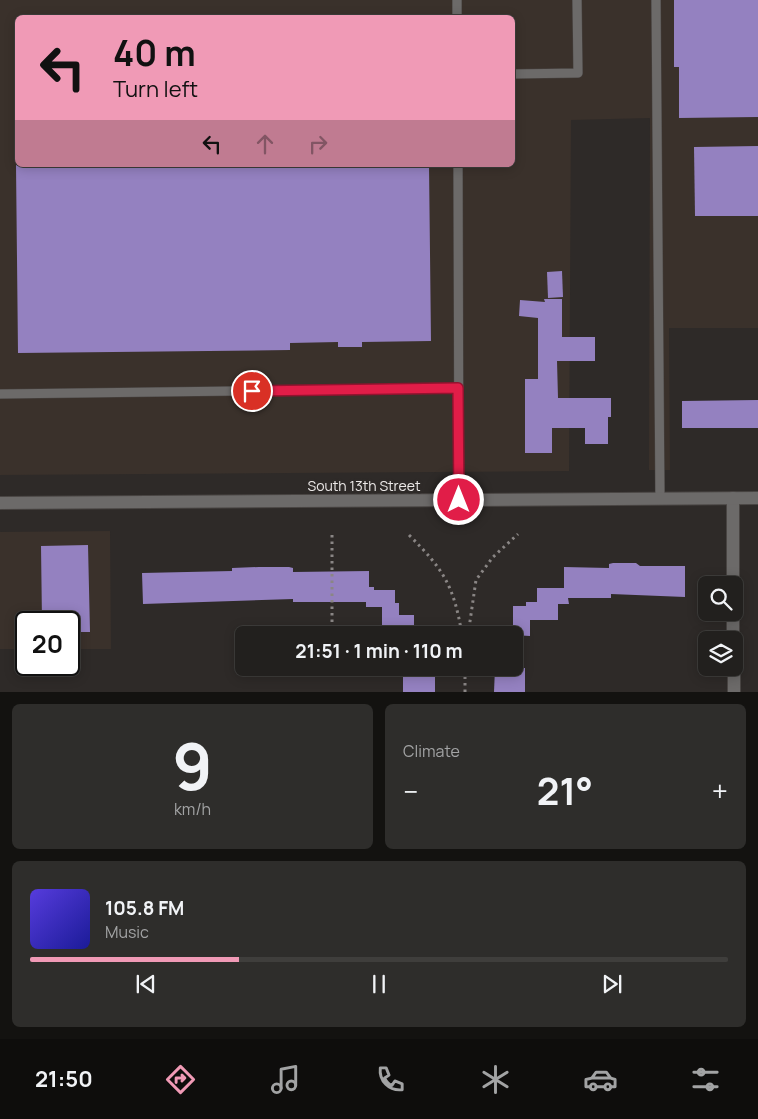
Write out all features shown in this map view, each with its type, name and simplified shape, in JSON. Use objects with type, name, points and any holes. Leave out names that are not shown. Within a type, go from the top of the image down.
[{"type":"street","points":[[733,498],[733,576]]},
{"type":"street","name":"South 13th Street","points":[[0,503],[758,498]]},
{"type":"street","points":[[734,676],[734,692]]},
{"type":"lane","points":[[457,0],[457,15]]},
{"type":"lane","points":[[515,74],[578,73],[577,0]]},
{"type":"lane","points":[[656,0],[660,499]]},
{"type":"lane","points":[[458,167],[459,500]]},
{"type":"lane","points":[[0,394],[458,388]]},
{"type":"path","points":[[469,626],[476,580],[493,557],[518,534]]},
{"type":"path","points":[[332,535],[332,626]]},
{"type":"path","points":[[409,535],[435,563],[454,594],[460,626]]},
{"type":"path","points":[[465,692],[466,676]]},
{"type":"shaded area","points":[[0,0],[758,0],[758,328],[669,328],[670,470],[649,470],[650,118],[571,120],[569,471],[0,475]]},
{"type":"shaded area","points":[[110,531],[111,649],[80,649],[80,611],[15,611],[15,649],[0,649],[0,532]]},
{"type":"building","points":[[674,0],[758,0],[758,117],[679,118],[679,67],[674,67]]},
{"type":"building","points":[[758,146],[758,216],[695,216],[694,147]]},
{"type":"building","points":[[16,167],[429,167],[431,341],[362,342],[362,347],[338,347],[338,342],[290,343],[290,350],[18,353]]},
{"type":"building","points":[[562,271],[563,297],[548,298],[547,272]]},
{"type":"building","points":[[544,299],[562,299],[562,337],[595,337],[595,361],[557,361],[558,398],[611,398],[611,417],[608,417],[608,444],[585,444],[585,428],[552,428],[552,453],[525,453],[525,379],[538,379],[538,318],[519,316],[520,300],[545,302]]},
{"type":"building","points":[[758,400],[758,428],[682,428],[682,401]]},
{"type":"building","points":[[88,545],[90,632],[80,632],[80,611],[42,611],[41,546]]},
{"type":"building","points":[[636,563],[640,566],[685,566],[685,597],[611,594],[611,598],[568,598],[569,604],[558,604],[558,620],[530,620],[530,636],[523,636],[523,626],[513,626],[513,606],[526,606],[526,602],[537,602],[537,588],[564,588],[564,567],[609,568],[609,564]]},
{"type":"building","points":[[289,567],[293,568],[293,572],[369,571],[369,587],[374,587],[374,590],[395,590],[395,603],[399,603],[399,615],[414,615],[414,626],[382,626],[382,607],[366,607],[366,602],[293,602],[293,599],[143,604],[142,573],[232,571],[232,568]]},
{"type":"building","points":[[523,668],[525,668],[525,692],[494,692],[495,676],[523,676]]},
{"type":"building","points":[[403,676],[435,676],[435,692],[403,692]]},
{"type":"route","points":[[252,391],[458,388],[459,500]]}]
